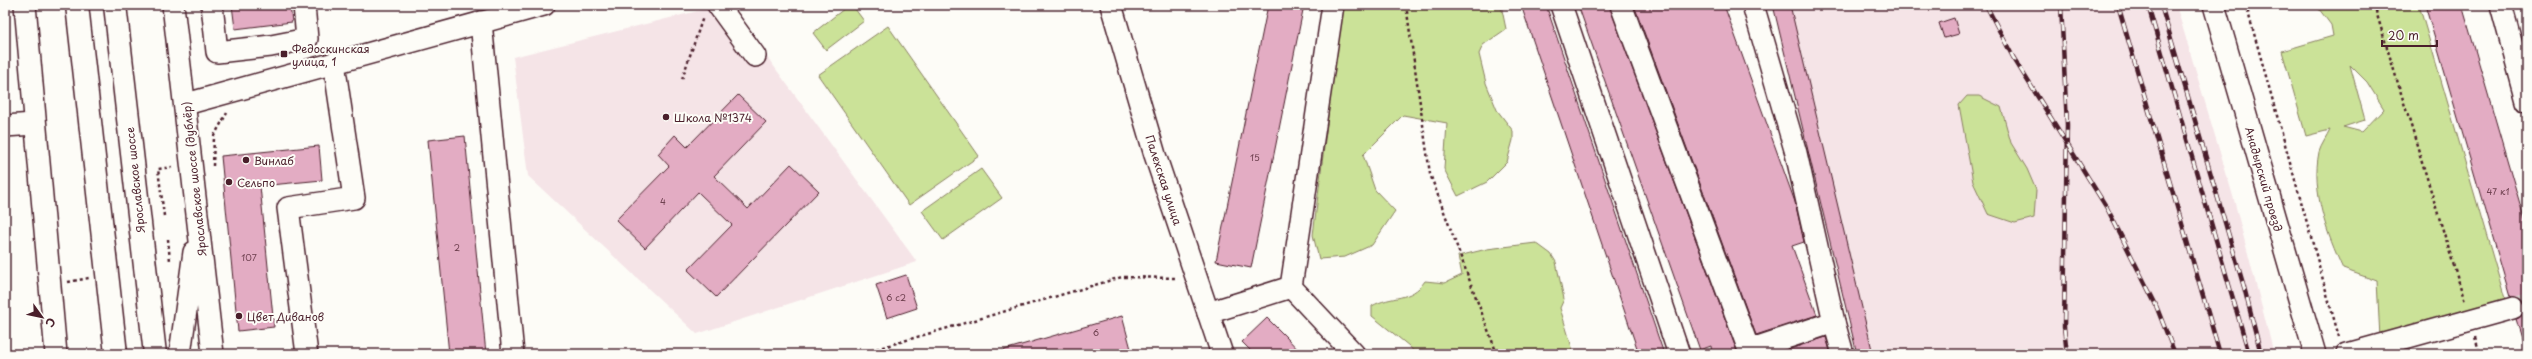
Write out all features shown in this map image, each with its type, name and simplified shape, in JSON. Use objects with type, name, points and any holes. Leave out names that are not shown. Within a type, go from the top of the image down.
[{"type":"main road","points":[[77,5],[116,354]]},
{"type":"main road","name":"Ярославское шоссе","points":[[115,5],[155,354]]},
{"type":"street","points":[[25,5],[34,124],[56,354]]},
{"type":"street","name":"Ярославское шоссе (дублёр)","points":[[173,5],[186,104],[213,354]]},
{"type":"street","points":[[212,5],[217,52],[270,46],[307,39]]},
{"type":"street","points":[[304,5],[307,39],[325,65],[354,198],[288,208],[306,354]]},
{"type":"street","points":[[186,104],[544,5]]},
{"type":"street","name":"Палехская улица","points":[[1111,5],[1155,155],[1221,354]]},
{"type":"street","points":[[1291,287],[1333,5]]},
{"type":"street","points":[[1561,5],[1679,354]]},
{"type":"street","points":[[1621,5],[1746,353],[1834,322]]},
{"type":"street","points":[[1753,5],[1796,153],[1834,322],[1843,354]]},
{"type":"street","name":"Анадырский проезд","points":[[2214,5],[2315,354]]},
{"type":"street","points":[[2501,5],[2527,100]]},
{"type":"street","points":[[711,10],[755,56]]},
{"type":"street","points":[[481,22],[513,354]]},
{"type":"street","points":[[5,126],[34,124]]},
{"type":"street","points":[[180,354],[198,223]]},
{"type":"street","points":[[1208,313],[1291,287]]},
{"type":"street","points":[[1291,287],[1354,354]]},
{"type":"street","points":[[2343,346],[2471,320],[2513,308]]},
{"type":"path","points":[[1406,5],[1430,174],[1498,354]]},
{"type":"path","points":[[2246,5],[2343,346]]},
{"type":"path","points":[[2374,5],[2471,320]]},
{"type":"path","points":[[682,79],[711,10]]},
{"type":"path","points":[[213,168],[214,136],[232,104],[230,91]]},
{"type":"path","points":[[161,185],[164,216]]},
{"type":"path","points":[[168,238],[170,261]]},
{"type":"path","points":[[859,354],[1122,277],[1196,278]]},
{"type":"path","points":[[66,283],[79,280]]},
{"type":"shaded area","name":"Школа №1374","points":[[729,5],[917,262],[697,334],[528,176],[513,57],[718,6]]},
{"type":"shaded area","points":[[1790,5],[2176,5],[2233,196],[2274,354],[1873,354]]},
{"type":"green space","points":[[849,5],[852,5],[864,21],[826,50],[813,33]]},
{"type":"green space","points":[[1342,5],[1501,5],[1506,29],[1483,45],[1479,54],[1486,83],[1497,110],[1513,131],[1513,140],[1507,162],[1487,182],[1458,196],[1444,169],[1447,123],[1403,115],[1363,155],[1375,190],[1395,211],[1372,245],[1345,257],[1319,259],[1313,235]]},
{"type":"green space","points":[[2316,5],[2419,5],[2506,302],[2380,338],[2377,281],[2343,269],[2331,241],[2322,212],[2317,182],[2317,167],[2320,149],[2330,130],[2306,136],[2282,51],[2333,36],[2331,25]],"holes":[[[2350,65],[2367,82],[2384,109],[2362,132],[2343,127],[2365,120]]]},
{"type":"green space","points":[[888,26],[979,156],[909,205],[818,75]]},
{"type":"green space","points":[[1967,96],[1979,96],[2001,107],[2011,143],[2027,169],[2036,190],[2034,218],[2015,223],[1988,214],[1973,182],[1959,105]]},
{"type":"green space","points":[[981,169],[1002,198],[943,240],[922,211]]},
{"type":"green space","points":[[1536,243],[1551,254],[1556,262],[1564,299],[1560,308],[1574,354],[1416,354],[1409,346],[1372,316],[1372,306],[1386,300],[1407,295],[1419,288],[1425,281],[1445,283],[1462,275],[1458,256],[1487,249]]},
{"type":"building","points":[[232,5],[290,5],[292,22],[235,29]]},
{"type":"building","points":[[1268,5],[1304,5],[1251,268],[1216,261]]},
{"type":"building","points":[[1521,5],[1546,5],[1664,354],[1639,354]]},
{"type":"building","points":[[1578,5],[1609,5],[1738,354],[1712,354],[1711,346],[1700,350]]},
{"type":"building","points":[[1634,5],[1724,5],[1795,202],[1804,242],[1792,246],[1817,315],[1756,335]]},
{"type":"building","points":[[1773,5],[1790,5],[1873,354],[1857,354]]},
{"type":"building","points":[[2425,5],[2462,5],[2527,228],[2527,341],[2523,342],[2516,319],[2524,311],[2524,304],[2516,297],[2510,296]]},
{"type":"building","points":[[1954,18],[1959,34],[1944,38],[1939,23]]},
{"type":"building","points":[[738,95],[766,122],[714,176],[748,209],[791,164],[819,191],[716,297],[688,270],[732,225],[698,192],[645,248],[616,220],[669,166],[658,154],[675,135],[687,147]]},
{"type":"building","points":[[465,136],[486,354],[449,354],[428,140]]},
{"type":"building","points":[[319,146],[322,180],[260,186],[274,327],[238,331],[221,156]]},
{"type":"building","points":[[906,275],[917,308],[887,318],[876,285]]},
{"type":"building","points":[[1122,316],[1131,349],[1114,354],[1005,354],[1004,350]]},
{"type":"building","points":[[1267,318],[1302,354],[1254,354],[1242,342]]},
{"type":"building","points":[[1826,337],[1831,354],[1775,354]]},
{"type":"tunnel","points":[[2513,308],[2527,304]]},
{"type":"railway","points":[[1986,5],[2013,57],[2107,208],[2155,303],[2175,354]]},
{"type":"railway","points":[[2061,5],[2067,125],[2064,327],[2067,354]]},
{"type":"railway","points":[[2118,5],[2220,354]]},
{"type":"railway","points":[[2148,5],[2249,354]]},
{"type":"railway","points":[[2161,5],[2244,287],[2261,354]]},
{"type":"place","name":"Федоскинская улица, 1","points":[[284,54]]},
{"type":"place","name":"Школа №1374","points":[[666,117]]},
{"type":"place","name":"Винлаб","points":[[246,160]]},
{"type":"place","name":"Сельпо","points":[[229,182]]},
{"type":"place","name":"Цвет Диванов","points":[[239,316]]}]
